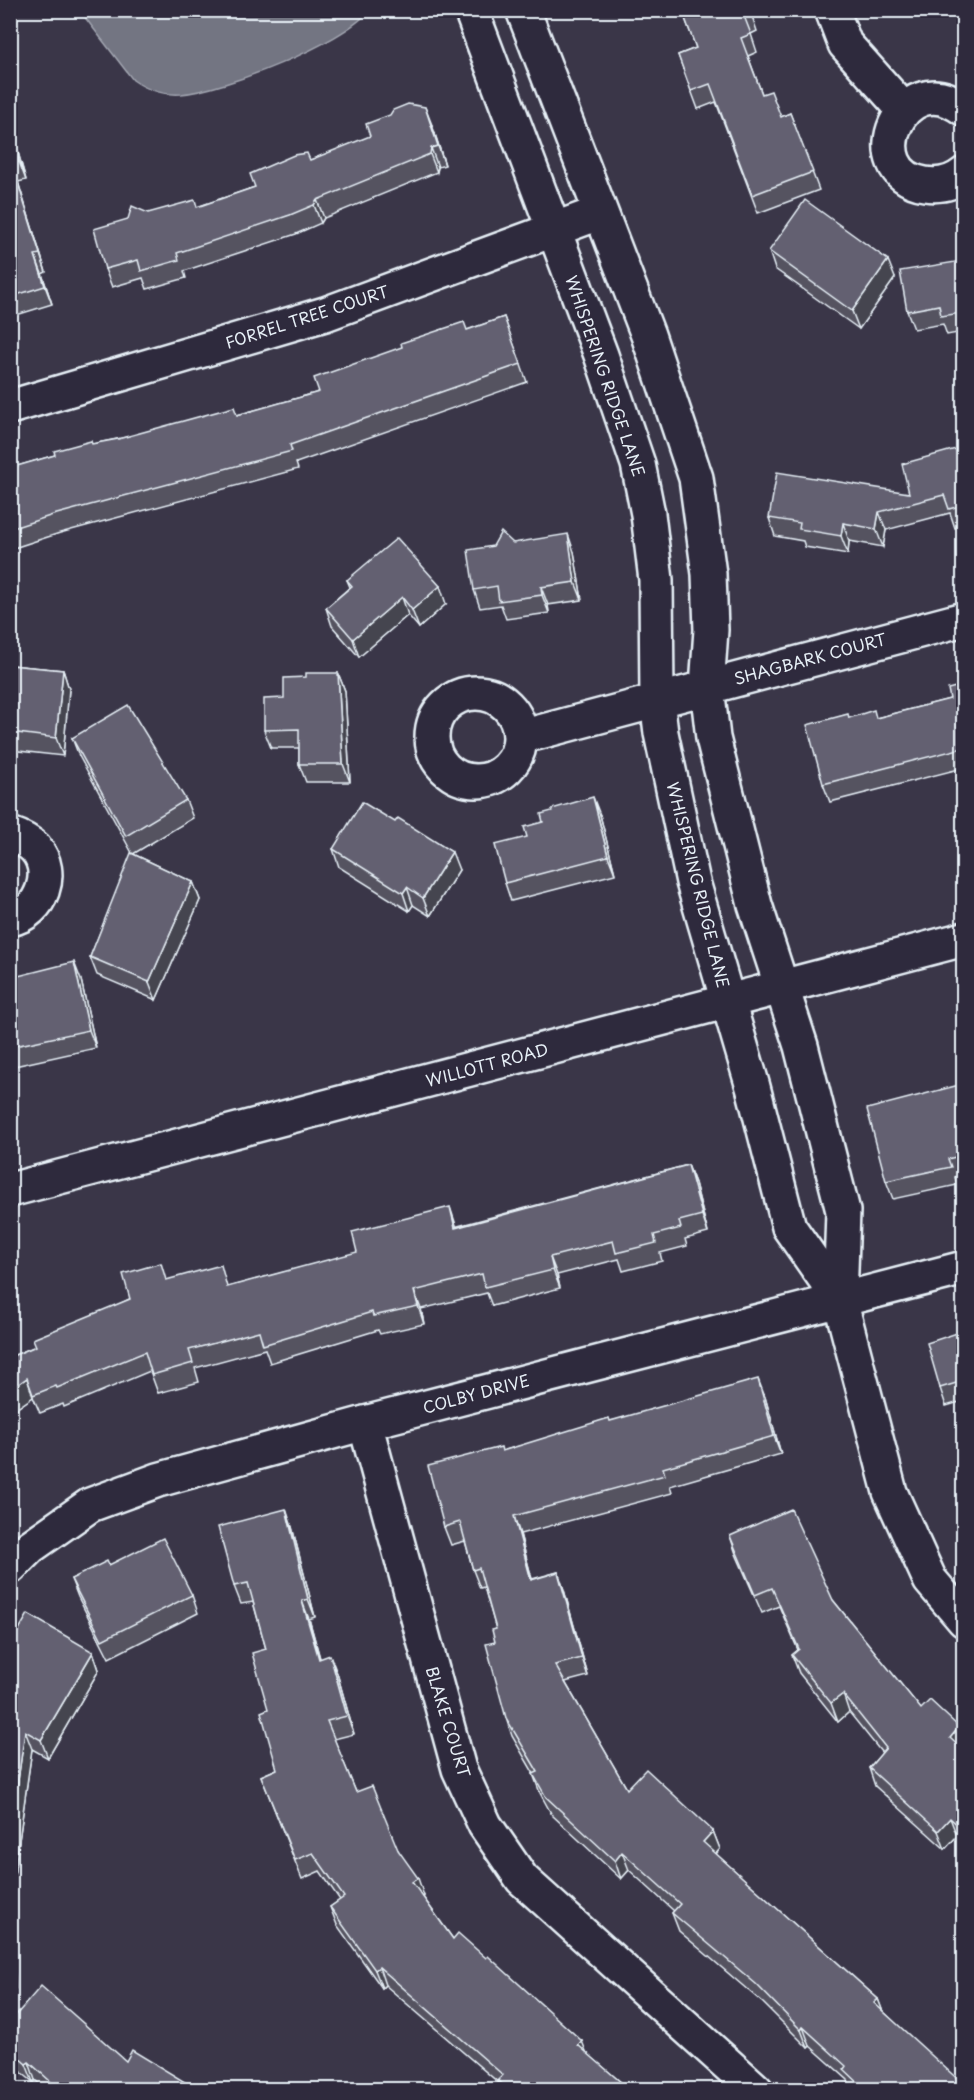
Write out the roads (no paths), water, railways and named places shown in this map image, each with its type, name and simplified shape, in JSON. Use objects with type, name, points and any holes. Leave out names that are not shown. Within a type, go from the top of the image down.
[{"type":"street","name":"WHISPERING RIDGE LANE","points":[[471,10],[601,355],[638,464],[648,514],[656,580],[657,700],[668,768],[693,882],[789,1227],[840,1300]]},
{"type":"street","name":"WHISPERING RIDGE LANE","points":[[523,10],[599,213],[648,335],[696,478],[709,585],[711,630],[707,687],[709,713],[722,779],[755,905],[801,1046],[843,1211],[840,1300],[890,1492],[930,1581],[963,1620]]},
{"type":"street","points":[[832,10],[845,44],[904,110]]},
{"type":"street","points":[[963,109],[943,99],[929,98],[914,102],[894,123],[890,137],[891,152],[897,166],[907,176],[920,183],[935,186],[949,183],[963,174]]},
{"type":"street","name":"FORREL TREE COURT","points":[[10,407],[325,314],[599,213]]},
{"type":"street","name":"SHAGBARK COURT","points":[[520,734],[536,733],[963,619]]},
{"type":"street","points":[[10,834],[34,848],[42,859],[45,874],[44,888],[38,901],[28,911],[10,919]]},
{"type":"street","name":"WILLOTT ROAD","points":[[10,1190],[963,939]]},
{"type":"street","name":"COLBY DRIVE","points":[[10,1567],[30,1547],[90,1505],[158,1480],[365,1423],[963,1268]]},
{"type":"street","name":"BLAKE COURT","points":[[365,1423],[459,1769],[485,1825],[530,1886],[756,2090]]},
{"type":"water","points":[[80,11],[369,11],[355,24],[334,37],[281,63],[225,84],[201,91],[175,94],[150,89],[133,80]]}]
